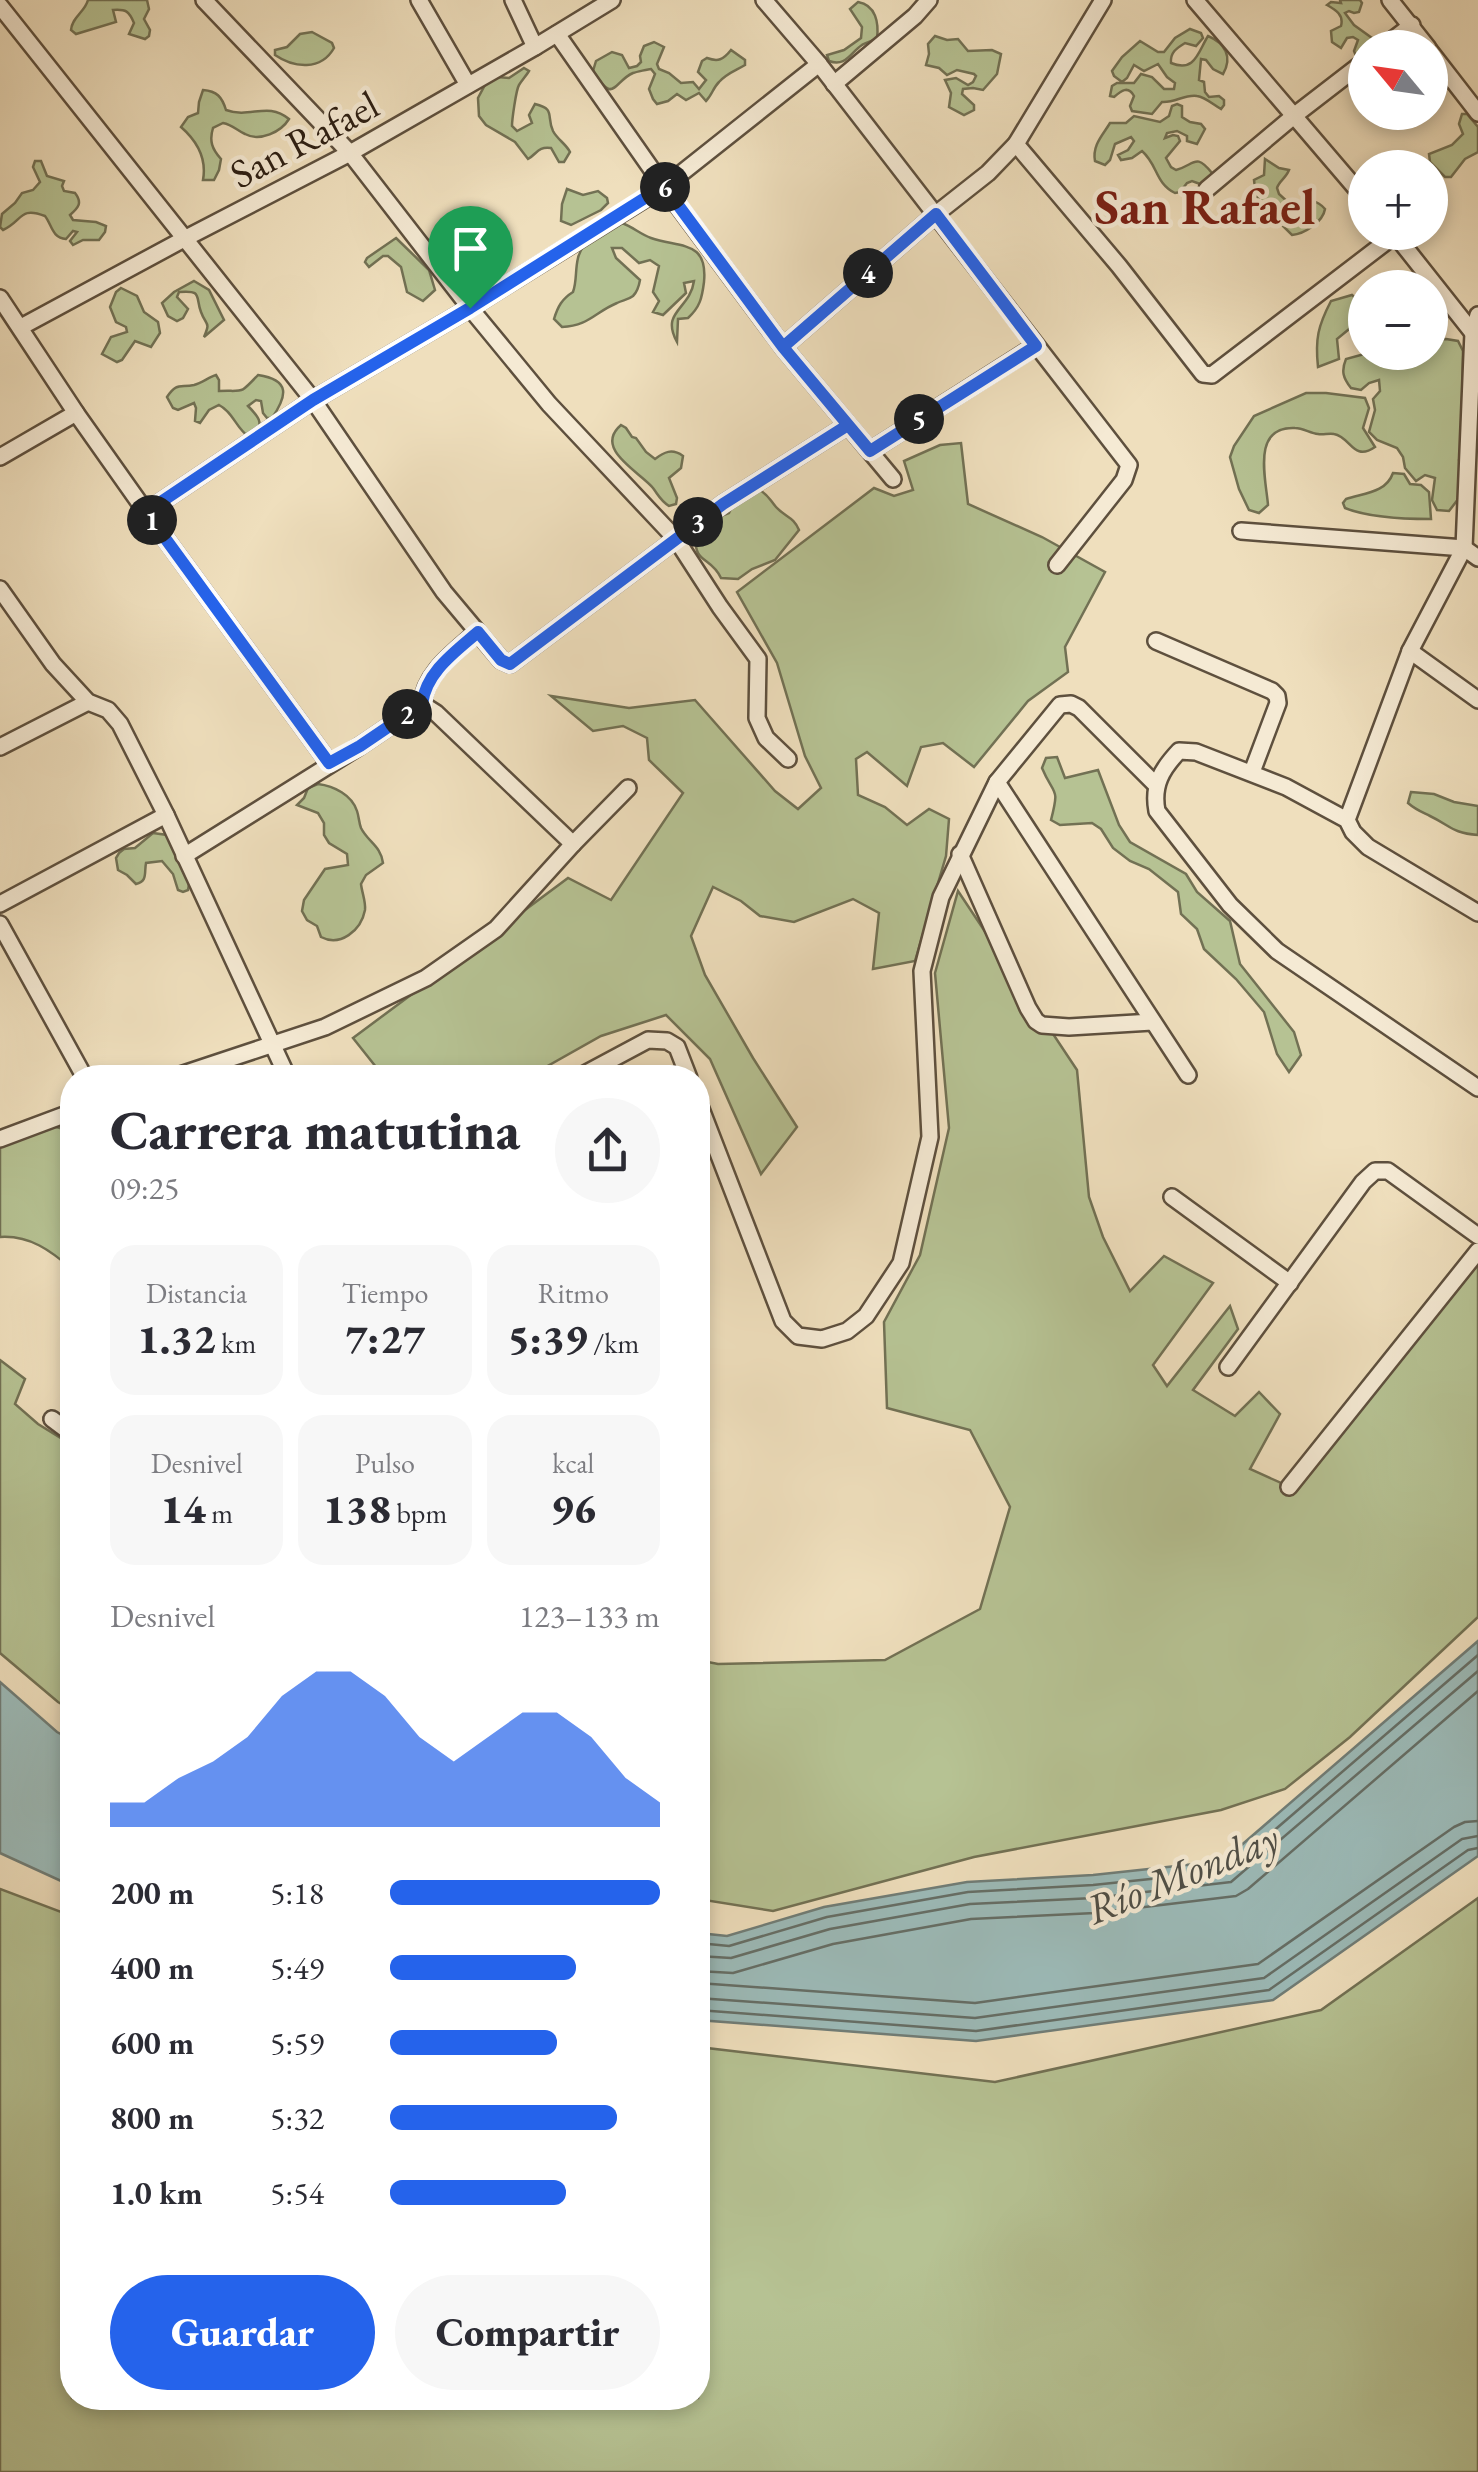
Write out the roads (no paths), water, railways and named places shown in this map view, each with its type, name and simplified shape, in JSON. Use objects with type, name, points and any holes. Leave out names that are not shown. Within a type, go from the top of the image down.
[{"type":"street","points":[[204,0],[350,153],[550,404],[676,539],[758,659],[757,718],[766,738],[788,759]]},
{"type":"street","points":[[419,0],[468,85]]},
{"type":"street","points":[[514,0],[535,47]]},
{"type":"street","name":"San Rafael","points":[[21,327],[350,153],[612,0]]},
{"type":"street","points":[[764,0],[819,64],[1129,465],[1124,480],[1057,566]]},
{"type":"street","points":[[834,84],[929,0]]},
{"type":"street","points":[[783,347],[988,173],[1016,144],[1103,0]]},
{"type":"street","points":[[1195,0],[1348,178]]},
{"type":"street","points":[[1390,0],[1416,30]]},
{"type":"street","points":[[0,6],[313,400],[444,592],[501,660],[510,664],[723,504],[848,425]]},
{"type":"street","points":[[1405,30],[1412,25]]},
{"type":"street","points":[[557,34],[783,347],[893,479]]},
{"type":"street","points":[[146,512],[313,400],[470,308],[664,186],[819,64]]},
{"type":"street","points":[[1207,189],[1348,74]]},
{"type":"street","points":[[1448,74],[1478,113]]},
{"type":"street","points":[[1016,144],[1202,374],[1212,375],[1373,250]]},
{"type":"street","points":[[1407,250],[1474,333]]},
{"type":"street","points":[[0,298],[146,512],[329,763]]},
{"type":"street","points":[[1347,820],[1410,651],[1464,548],[1478,316]]},
{"type":"street","points":[[870,451],[1036,346]]},
{"type":"street","points":[[0,458],[76,413]]},
{"type":"street","points":[[1242,530],[1464,548],[1478,558]]},
{"type":"street","points":[[0,589],[53,664],[88,702],[108,710],[120,724],[283,1065]]},
{"type":"street","points":[[184,856],[422,704],[424,689],[441,664],[478,632]]},
{"type":"street","points":[[1156,641],[1277,696],[1278,703],[1252,772]]},
{"type":"street","points":[[1410,651],[1478,700]]},
{"type":"street","points":[[0,748],[88,702]]},
{"type":"street","points":[[422,704],[573,844]]},
{"type":"street","points":[[710,1131],[783,1321],[798,1336],[822,1339],[847,1331],[866,1316],[901,1262],[930,1137],[922,972],[941,897],[997,782],[1060,705],[1070,704],[1079,708],[1156,784]]},
{"type":"street","points":[[1478,913],[1368,847],[1347,820],[1252,772],[1196,752],[1179,751],[1156,784],[1158,811],[1230,905],[1277,951],[1478,1088]]},
{"type":"street","points":[[997,782],[1188,1075]]},
{"type":"street","points":[[209,1065],[325,1027],[426,978],[496,929],[628,788]]},
{"type":"street","points":[[0,904],[166,815]]},
{"type":"street","points":[[960,854],[1036,1022],[1042,1026],[1069,1027],[1152,1022]]},
{"type":"street","points":[[0,924],[78,1065]]},
{"type":"street","points":[[601,1065],[648,1040],[667,1041],[677,1047],[683,1065]]},
{"type":"street","points":[[0,1139],[60,1116]]},
{"type":"street","points":[[1228,1367],[1375,1171],[1388,1171],[1478,1236]]},
{"type":"street","points":[[1172,1197],[1290,1282]]},
{"type":"street","points":[[1289,1487],[1478,1251]]},
{"type":"street","points":[[52,1419],[60,1425]]},
{"type":"water","name":"Río Monday","points":[[1478,1641],[1478,1856],[1273,2000],[976,2041],[710,2021],[710,1934],[727,1936],[824,1907],[967,1882],[1093,1875],[1223,1861]]},
{"type":"water","points":[[0,1682],[60,1734],[60,1880],[0,1853]]},
{"type":"district","name":"San Rafael","points":[[1205,206]]}]
